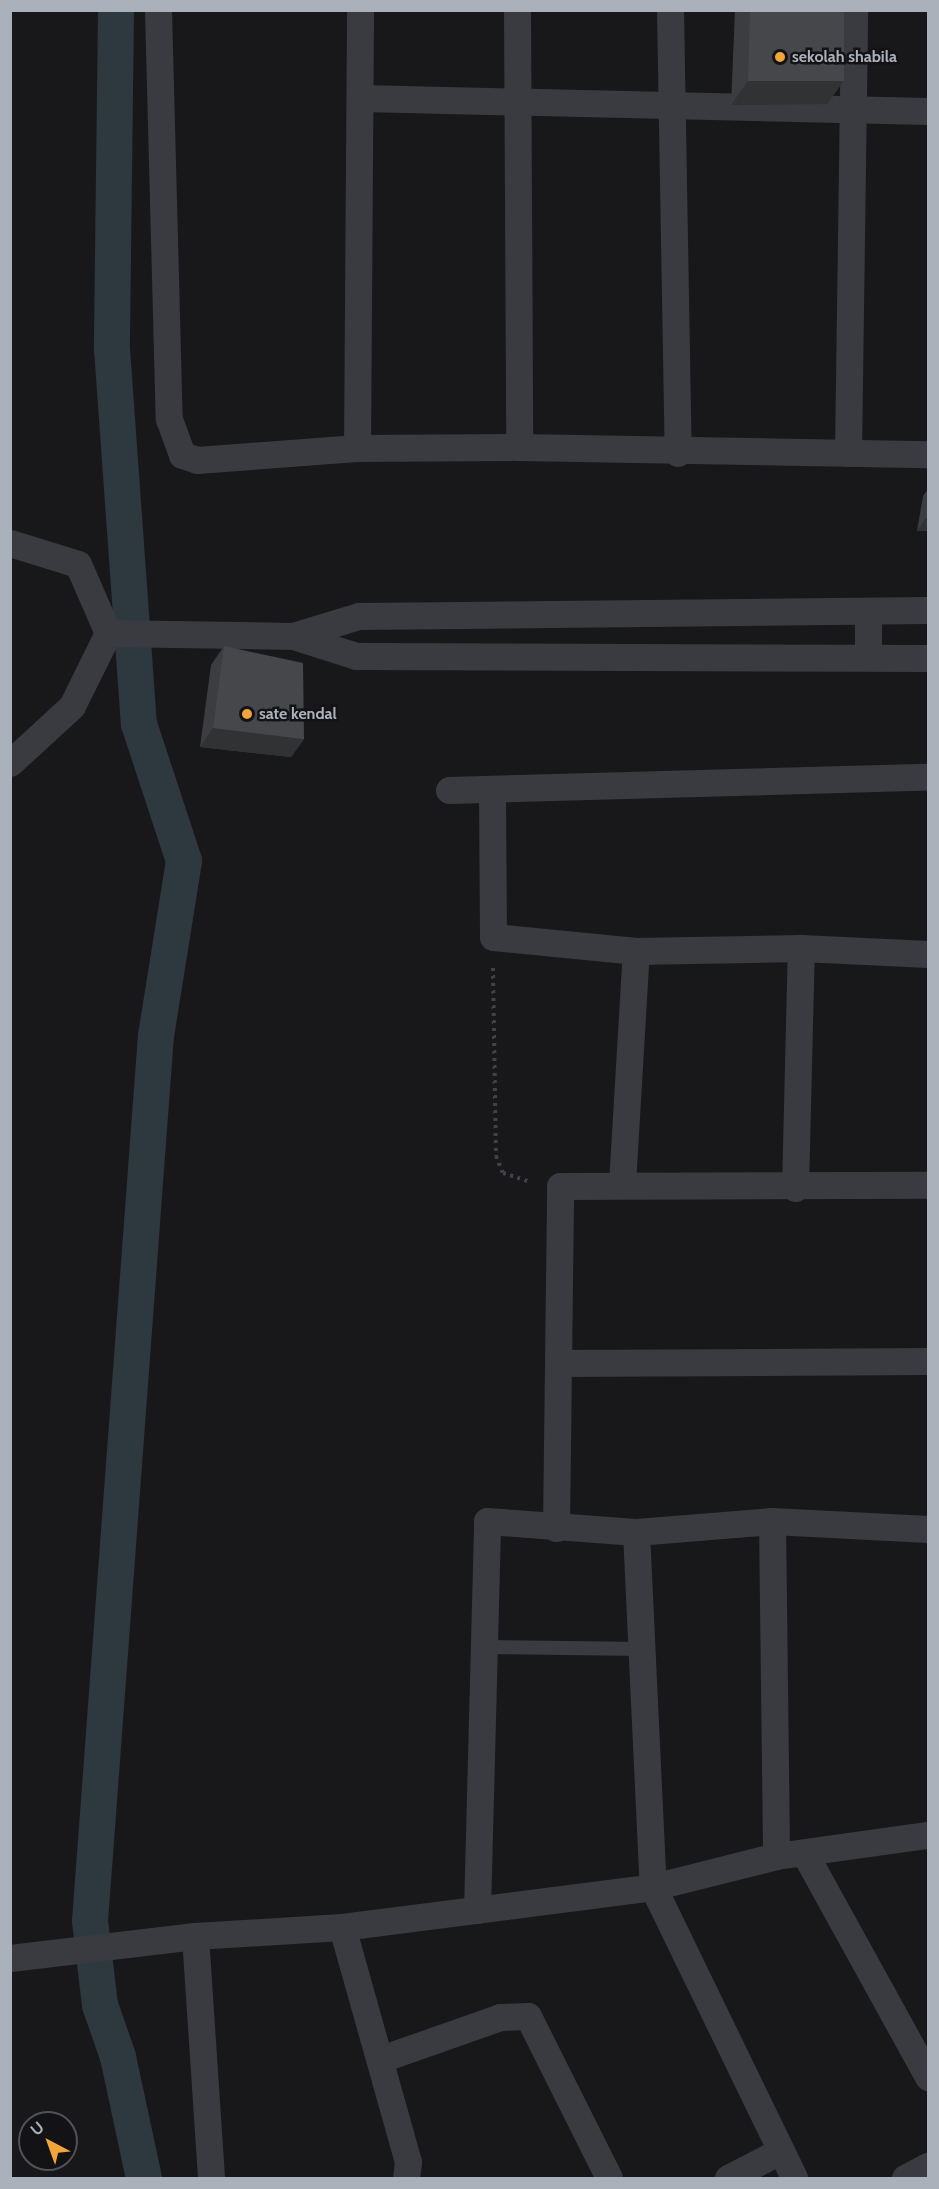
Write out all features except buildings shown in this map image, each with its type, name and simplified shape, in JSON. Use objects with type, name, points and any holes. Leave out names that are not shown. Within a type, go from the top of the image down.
[{"type":"street","points":[[158,10],[173,441],[182,454],[197,460],[357,448],[519,447],[678,453],[928,454]]},
{"type":"street","points":[[357,448],[360,10]]},
{"type":"street","points":[[517,10],[519,447]]},
{"type":"street","points":[[670,10],[678,453]]},
{"type":"street","points":[[848,453],[854,10]]},
{"type":"street","points":[[361,98],[519,100],[671,107],[852,108],[928,111]]},
{"type":"street","points":[[10,543],[78,564],[126,632]]},
{"type":"street","points":[[293,636],[359,616],[928,610]]},
{"type":"street","points":[[868,611],[868,657]]},
{"type":"street","points":[[126,632],[293,636],[356,656],[928,658]]},
{"type":"street","points":[[10,763],[72,706],[126,632]]},
{"type":"street","points":[[449,790],[492,793],[928,777]]},
{"type":"street","points":[[492,793],[493,937],[636,951],[801,948],[928,954]]},
{"type":"street","points":[[795,1188],[801,948]]},
{"type":"street","points":[[622,1184],[636,951]]},
{"type":"street","points":[[556,1528],[560,1186],[622,1184],[795,1188],[928,1185]]},
{"type":"street","points":[[558,1363],[928,1361]]},
{"type":"street","points":[[772,1521],[776,1856]]},
{"type":"street","points":[[477,1910],[486,1522],[636,1532],[772,1521],[928,1529]]},
{"type":"street","points":[[636,1532],[653,1887],[794,2178]]},
{"type":"street","points":[[10,1958],[69,1953],[132,1942],[195,1935],[342,1927],[653,1887],[776,1856],[805,1854],[928,1835]]},
{"type":"street","points":[[805,1854],[928,2077]]},
{"type":"street","points":[[342,1927],[381,2059],[410,2173]]},
{"type":"street","points":[[195,1935],[211,2178]]},
{"type":"street","points":[[381,2059],[500,2017],[528,2016],[609,2178]]},
{"type":"street","points":[[728,2178],[780,2151]]},
{"type":"street","points":[[904,2178],[928,2166]]},
{"type":"lane","points":[[482,1647],[642,1649]]},
{"type":"path","points":[[493,937],[496,1156],[503,1173],[515,1180],[560,1186]]},
{"type":"waterway","points":[[116,10],[112,349],[139,724],[184,861],[156,1035],[90,1921],[100,2005],[118,2057],[144,2178]]},
{"type":"place","name":"sekolah shabila","points":[[780,57]]},
{"type":"place","name":"sate kendal","points":[[247,714]]}]
